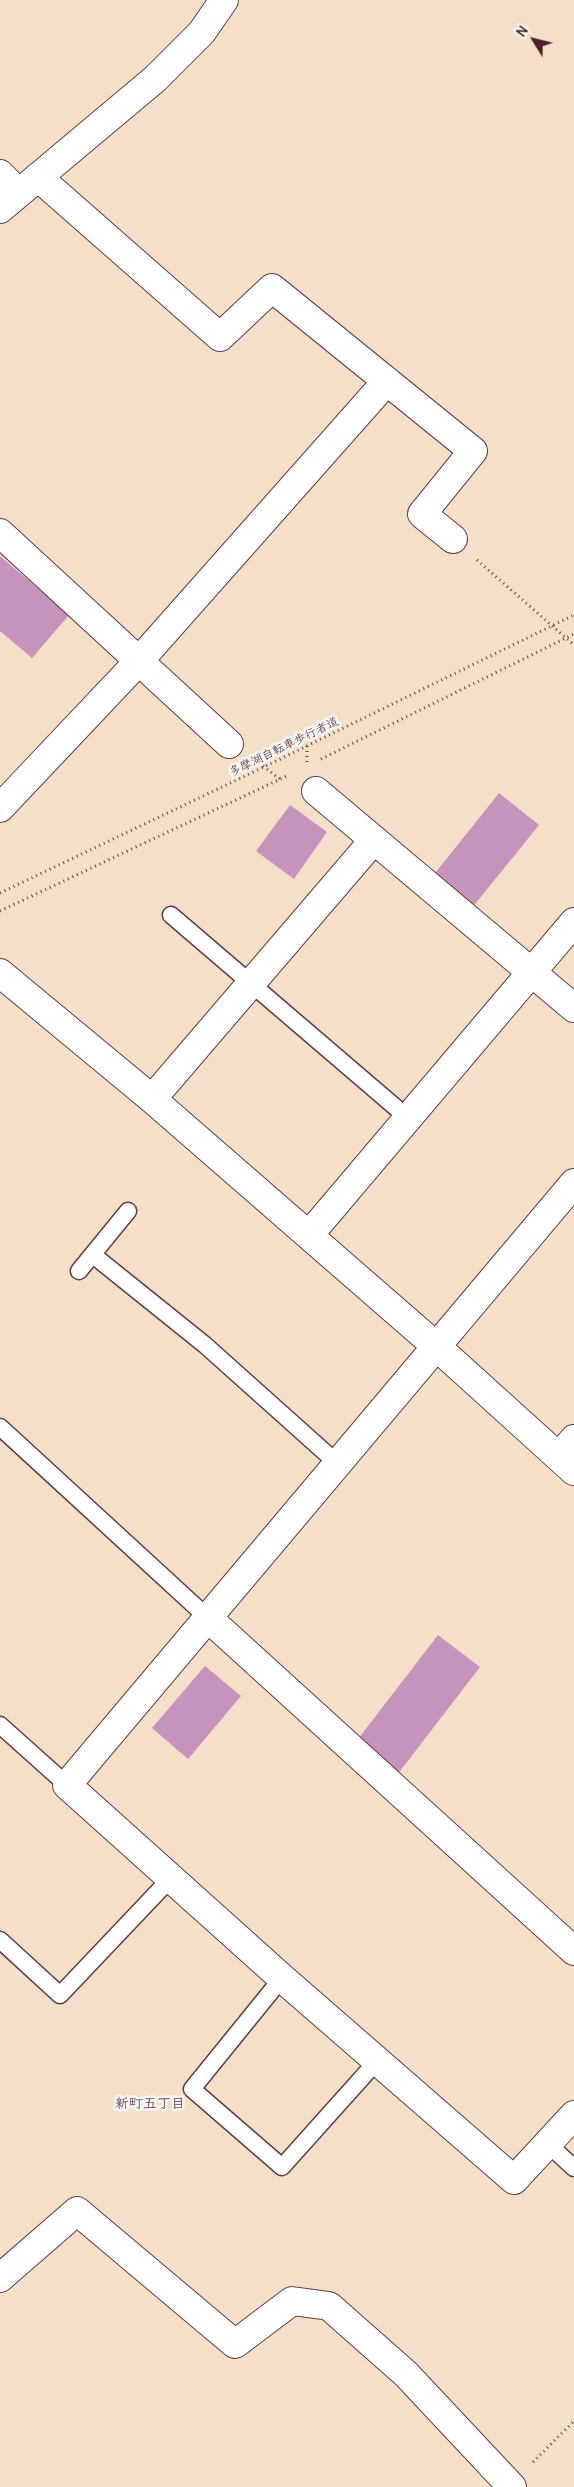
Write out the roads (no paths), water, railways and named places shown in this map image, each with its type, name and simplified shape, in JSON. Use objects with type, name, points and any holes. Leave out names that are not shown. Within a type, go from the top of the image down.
[{"type":"street","points":[[19,193],[155,79],[202,32],[224,0]]},
{"type":"street","points":[[0,174],[19,193],[220,337],[272,288],[474,452],[422,514],[453,539]]},
{"type":"street","points":[[0,808],[138,662],[387,381]]},
{"type":"street","points":[[0,533],[229,744]]},
{"type":"street","points":[[316,791],[373,841],[574,1008]]},
{"type":"street","points":[[152,1099],[373,841]]},
{"type":"street","points":[[309,1235],[574,922]]},
{"type":"street","points":[[0,973],[152,1099],[437,1346],[569,1456]]},
{"type":"street","points":[[574,1183],[67,1785],[282,1978],[514,2180],[574,2115]]},
{"type":"street","points":[[208,1618],[574,1951]]},
{"type":"street","points":[[0,2278],[77,2211],[234,2344],[292,2301],[329,2306],[406,2374],[510,2487]]},
{"type":"lane","points":[[171,915],[408,1118]]},
{"type":"lane","points":[[79,1271],[128,1211]]},
{"type":"lane","points":[[93,1255],[205,1345],[338,1464]]},
{"type":"lane","points":[[0,1427],[208,1618]]},
{"type":"lane","points":[[0,1725],[67,1785]]},
{"type":"lane","points":[[0,1940],[60,1995],[171,1878]]},
{"type":"lane","points":[[282,1978],[192,2089],[282,2167],[377,2061]]},
{"type":"lane","points":[[548,2144],[574,2168]]},
{"type":"district","name":"新町五丁目","points":[[150,2104]]}]
